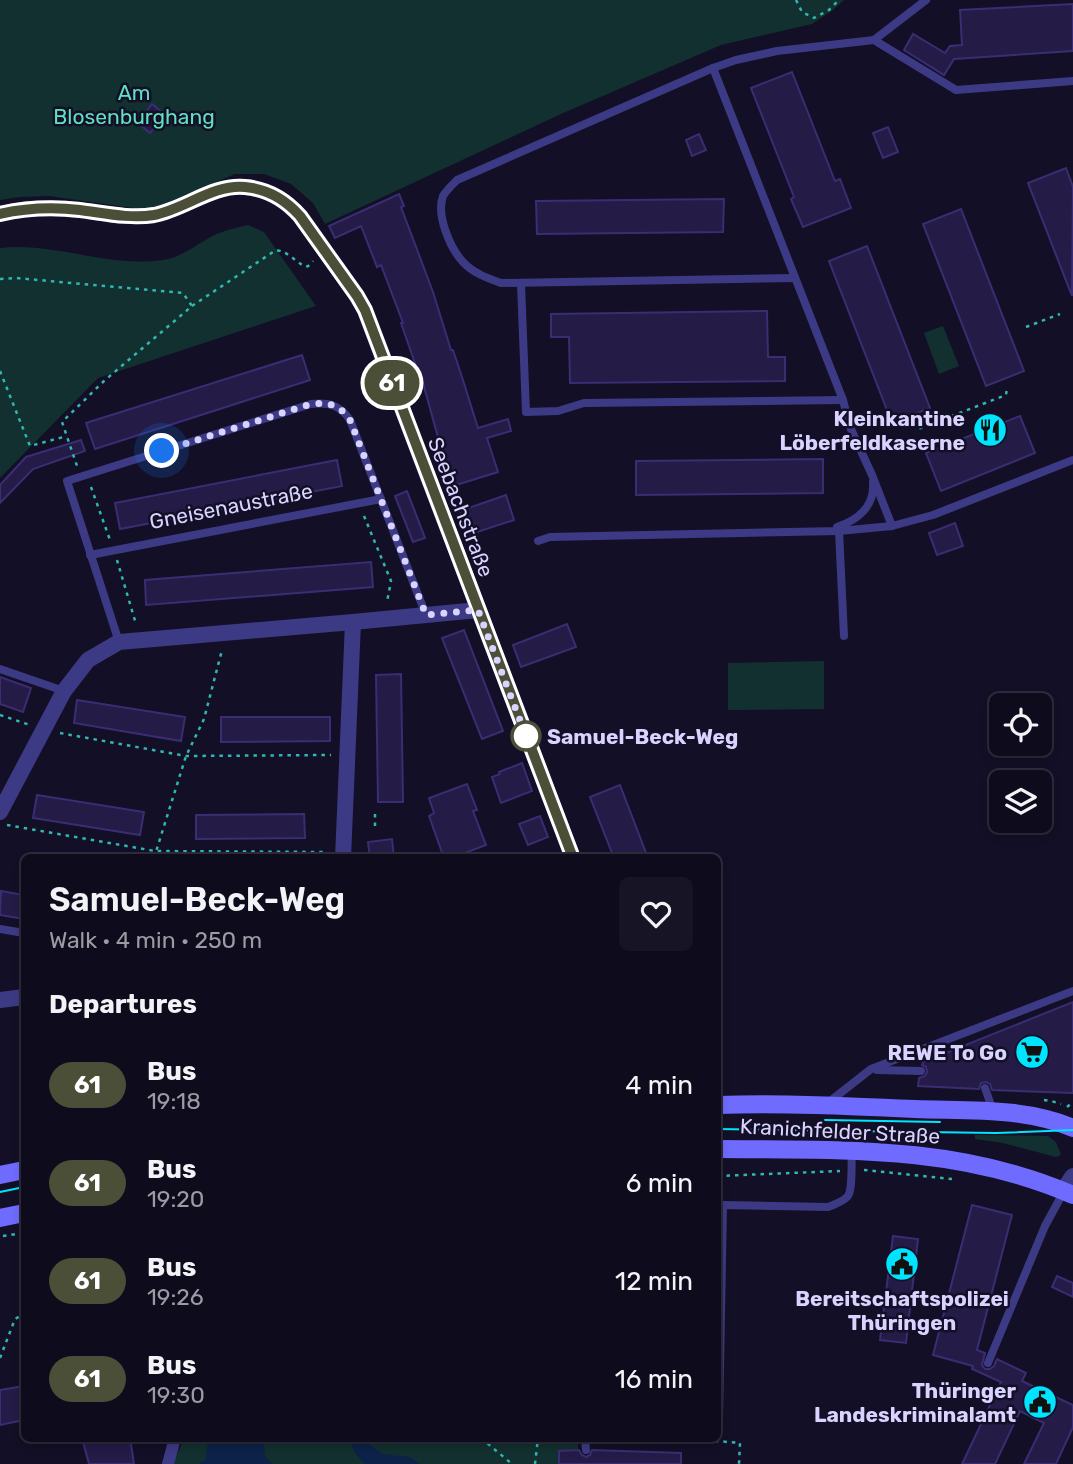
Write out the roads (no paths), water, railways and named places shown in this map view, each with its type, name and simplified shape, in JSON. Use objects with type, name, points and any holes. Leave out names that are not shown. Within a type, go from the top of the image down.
[{"type":"main road","name":"Kranichfelder Straße","points":[[721,1105],[824,1105],[994,1112],[1042,1117],[1073,1128]]},
{"type":"main road","name":"Kranichfelder Straße","points":[[721,1149],[852,1150],[918,1154],[975,1163],[1070,1188]]},
{"type":"main road","points":[[0,1175],[21,1171]]},
{"type":"main road","points":[[0,1218],[21,1214]]},
{"type":"street","name":"Seebachstraße","points":[[0,214],[37,208],[123,216],[151,215],[178,208],[225,188],[239,187],[260,189],[279,196],[290,205],[365,310],[478,610]]},
{"type":"street","points":[[0,812],[64,691],[89,660],[119,642],[478,610],[571,854]]},
{"type":"street","points":[[343,854],[353,622]]},
{"type":"street","points":[[0,1000],[21,997]]},
{"type":"street","points":[[168,1464],[175,1442]]},
{"type":"lane","points":[[794,278],[501,283],[481,275],[463,262],[441,217],[443,196],[457,180],[713,68],[777,51],[874,40],[926,0]]},
{"type":"lane","points":[[874,40],[956,90],[1073,81]]},
{"type":"lane","points":[[713,68],[843,400],[850,427],[892,526]]},
{"type":"lane","points":[[520,284],[526,411],[558,411],[584,403],[843,400]]},
{"type":"lane","points":[[119,642],[67,481],[311,404],[322,403],[334,404],[345,412],[350,420],[426,615]]},
{"type":"lane","points":[[538,541],[563,536],[839,531],[892,526],[933,514],[1073,460]]},
{"type":"lane","points":[[826,531],[849,523],[866,510],[873,490],[872,475]]},
{"type":"lane","name":"Gneisenaustraße","points":[[90,555],[381,499]]},
{"type":"lane","points":[[839,531],[844,636]]},
{"type":"lane","points":[[0,669],[64,691]]},
{"type":"lane","points":[[0,929],[21,932]]},
{"type":"lane","points":[[824,1105],[871,1069],[1073,991]]},
{"type":"lane","points":[[984,1037],[985,1025]]},
{"type":"lane","points":[[871,1069],[921,1071]]},
{"type":"lane","points":[[985,1088],[994,1112]]},
{"type":"lane","points":[[721,1312],[723,1205],[828,1207],[846,1198],[850,1191],[852,1150]]},
{"type":"lane","points":[[988,1363],[1045,1226],[1070,1188]]},
{"type":"lane","points":[[585,1442],[586,1450]]},
{"type":"water","points":[[209,1442],[266,1442],[265,1456],[272,1464],[199,1464],[206,1459]]},
{"type":"water","points":[[351,1442],[367,1442],[382,1454],[410,1457],[420,1464],[365,1464]]},
{"type":"tram line","points":[[825,1120],[940,1122]]},
{"type":"tram line","points":[[721,1129],[996,1133],[1073,1130]]},
{"type":"tram line","points":[[0,1192],[21,1188]]},
{"type":"place","name":"Kleinkantine Löberfeldkaserne","points":[[990,430]]},
{"type":"place","name":"Samuel-Beck-Weg","points":[[526,736]]},
{"type":"place","name":"REWE To Go","points":[[1032,1052]]},
{"type":"place","name":"Bereitschaftspolizei Thüringen","points":[[902,1264]]},
{"type":"place","name":"Thüringer Landeskriminalamt","points":[[1040,1402]]},
{"type":"park label","name":"Am Blosenburghang","points":[[134,104]]}]
